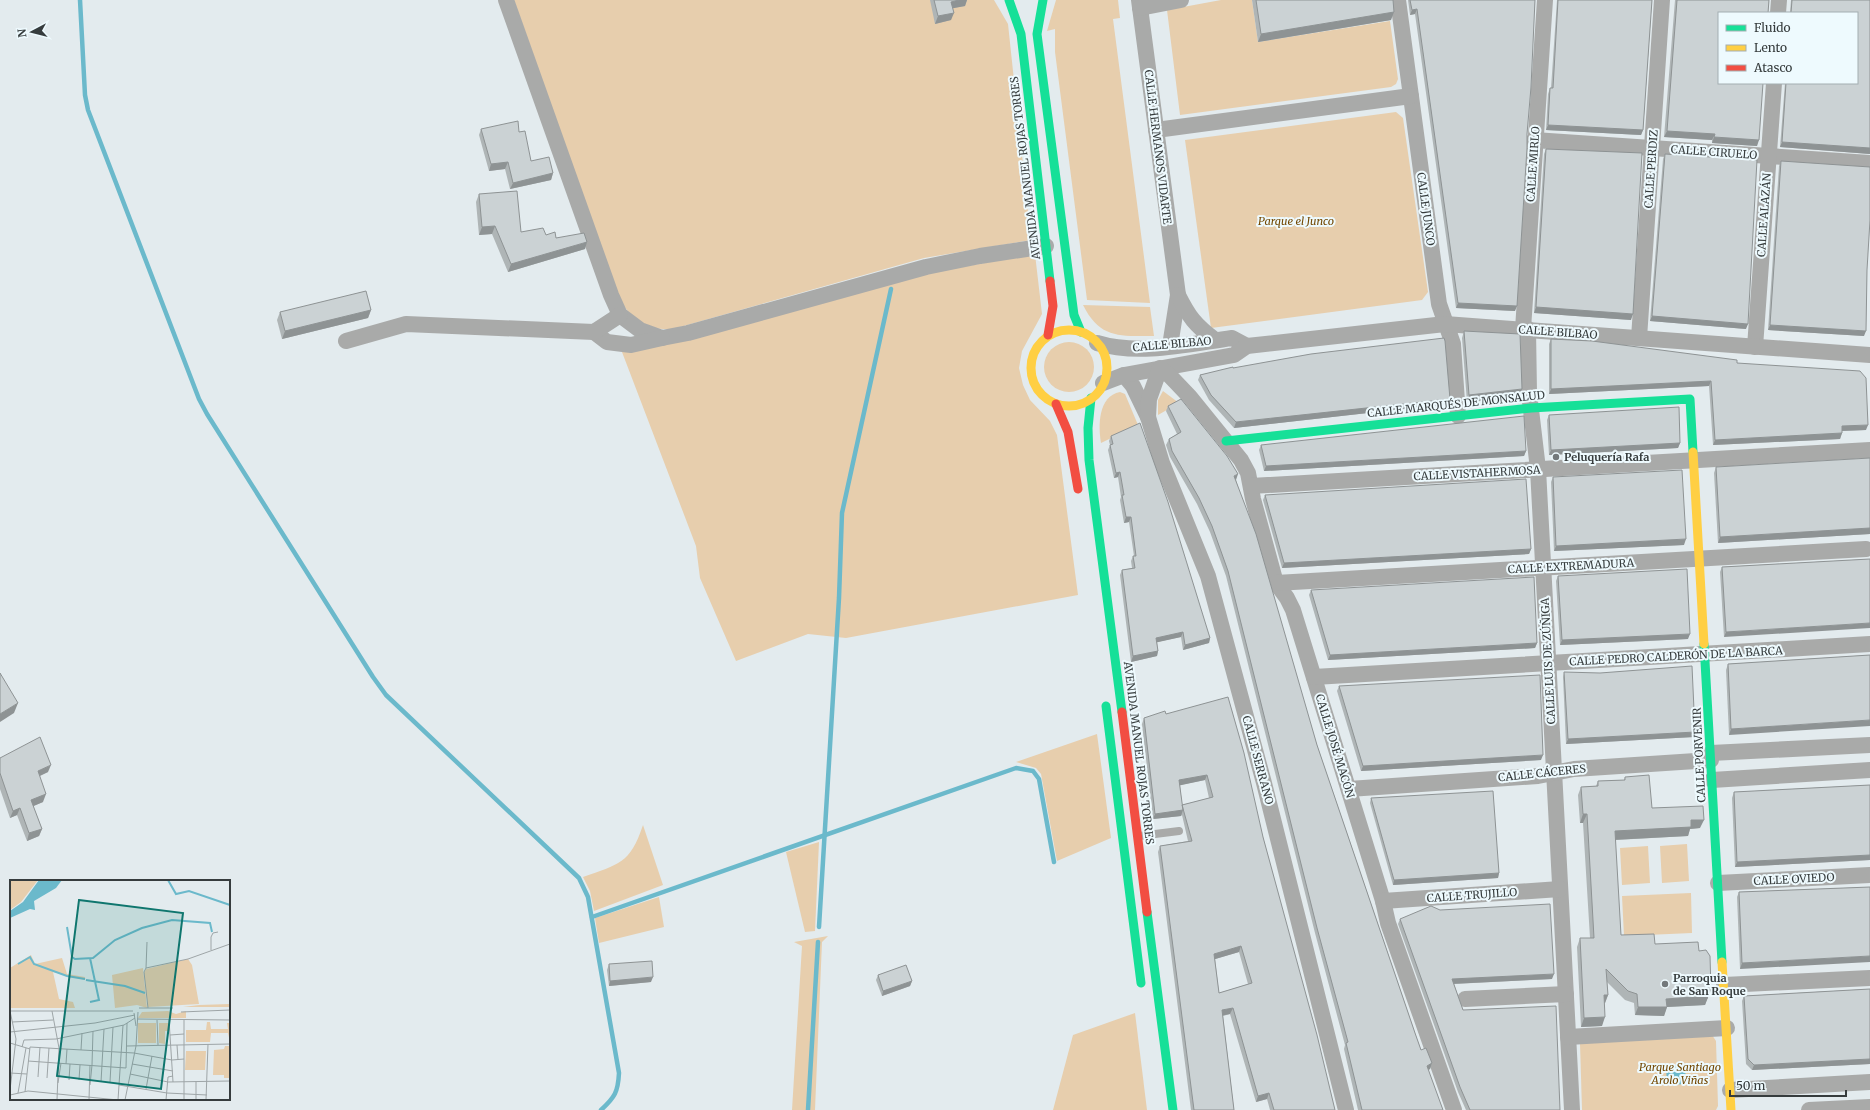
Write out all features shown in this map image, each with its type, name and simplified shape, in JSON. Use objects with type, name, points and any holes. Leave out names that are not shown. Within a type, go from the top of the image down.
[{"type":"main road","name":"AVENIDA MANUEL ROJAS TORRES","points":[[1009,0],[1021,34],[1053,306],[1048,335]]},
{"type":"main road","points":[[1044,0],[1037,34],[1074,315],[1081,332]]},
{"type":"main road","points":[[1070,329],[1081,332],[1097,343],[1103,352],[1106,362],[1106,372],[1103,383],[1092,398],[1075,405],[1056,404],[1046,398],[1037,389],[1032,378],[1031,366],[1033,354],[1039,343],[1048,335],[1070,329]]},
{"type":"main road","name":"AVENIDA MANUEL ROJAS TORRES","points":[[1092,398],[1088,428],[1089,460],[1173,1110]]},
{"type":"main road","name":"CALLE MARQUÉS DE MONSALUD","points":[[1226,441],[1531,408],[1690,399]]},
{"type":"main road","name":"CALLE PORVENIR","points":[[1690,399],[1731,1110]]},
{"type":"main road","points":[[1056,404],[1068,432],[1074,462],[1079,501]]},
{"type":"main road","points":[[1104,697],[1142,992]]},
{"type":"street","points":[[506,0],[611,295],[620,315],[640,330],[662,338]]},
{"type":"street","points":[[1140,4],[1181,0]]},
{"type":"street","name":"CALLE JUNCO","points":[[1398,0],[1439,304],[1453,344],[1458,416]]},
{"type":"street","name":"CALLE MIRLO","points":[[1525,329],[1534,140],[1545,0]]},
{"type":"street","name":"CALLE PERDIZ","points":[[1639,338],[1662,0]]},
{"type":"street","points":[[1778,12],[1779,0]]},
{"type":"street","name":"CALLE HERMANOS VIDARTE","points":[[1140,4],[1178,295],[1177,345],[1186,364]]},
{"type":"street","name":"CALLE ALAZÁN","points":[[1755,347],[1774,84]]},
{"type":"street","points":[[1156,130],[1411,96]]},
{"type":"street","name":"CALLE CIRUELO","points":[[1534,140],[1870,163]]},
{"type":"street","points":[[346,341],[406,324],[594,332],[607,342],[631,345],[688,333],[926,267],[980,256],[1046,246]]},
{"type":"street","name":"CALLE HERMANOS VIDARTE","points":[[1178,295],[1188,316],[1197,326],[1214,340]]},
{"type":"street","points":[[594,332],[620,315]]},
{"type":"street","name":"CALLE BILBAO","points":[[1103,383],[1124,375],[1234,355],[1247,346],[1445,324],[1870,355]]},
{"type":"street","name":"CALLE LUIS DE ZÚÑIGA","points":[[1525,329],[1529,393],[1538,469],[1572,1110]]},
{"type":"street","name":"CALLE BILBAO","points":[[1097,343],[1110,347],[1130,348],[1177,345],[1232,338],[1247,346]]},
{"type":"street","name":"CALLE JOSÉ MACÓN","points":[[1186,364],[1184,382],[1190,397]]},
{"type":"street","name":"CALLE JOSÉ MACÓN","points":[[1160,368],[1190,397],[1226,441],[1248,473],[1253,499],[1276,583],[1287,598],[1293,610],[1349,789],[1395,945],[1454,1110]]},
{"type":"street","name":"CALLE SERRANO","points":[[1148,417],[1149,398],[1160,368]]},
{"type":"street","name":"CALLE SERRANO","points":[[1124,375],[1133,386],[1148,417],[1162,463],[1208,576],[1264,783],[1346,1110]]},
{"type":"street","name":"CALLE VISTAHERMOSA","points":[[1251,486],[1870,450]]},
{"type":"street","name":"CALLE EXTREMADURA","points":[[1276,583],[1866,549]]},
{"type":"street","name":"CALLE PEDRO CALDERÓN DE LA BARCA","points":[[1314,677],[1870,644]]},
{"type":"street","name":"CALLE CÁCERES","points":[[1349,789],[1538,776],[1574,769],[1870,745]]},
{"type":"street","points":[[1712,780],[1870,770]]},
{"type":"street","name":"CALLE OVIEDO","points":[[1718,883],[1870,876]]},
{"type":"street","name":"CALLE TRUJILLO","points":[[1383,901],[1560,889]]},
{"type":"street","points":[[1724,985],[1870,978]]},
{"type":"street","points":[[1465,999],[1566,994]]},
{"type":"street","points":[[1568,1037],[1726,1028]]},
{"type":"street","points":[[1730,1090],[1870,1082]]},
{"type":"street","points":[[1809,1110],[1870,1107]]},
{"type":"lane","points":[[1138,836],[1179,831]]},
{"type":"green space","points":[[514,0],[994,0],[1008,24],[1031,240],[924,258],[673,329],[647,326],[635,319],[629,313],[619,298]]},
{"type":"green space","points":[[1056,0],[1118,0],[1120,18],[1113,19],[1150,303],[1087,300],[1055,52],[1055,29],[1047,31]]},
{"type":"green space","points":[[1221,0],[1252,0],[1258,42],[1390,21],[1398,79],[1396,84],[1391,87],[1180,115],[1167,10]]},
{"type":"green space","name":"Parque el Junco","points":[[1396,112],[1403,118],[1428,292],[1422,300],[1211,328],[1185,140]]},
{"type":"green space","points":[[1035,254],[1042,314],[1022,351],[1019,368],[1023,385],[1030,400],[1050,421],[1057,435],[1078,595],[846,638],[808,634],[736,661],[700,578],[696,546],[622,352],[928,273]]},
{"type":"green space","points":[[1083,305],[1150,307],[1154,336],[1121,335],[1104,330],[1096,324]]},
{"type":"green space","points":[[1064,342],[1074,342],[1087,349],[1094,362],[1094,372],[1087,385],[1074,392],[1064,392],[1055,388],[1048,381],[1044,372],[1044,362],[1048,353],[1055,346]]},
{"type":"green space","points":[[1163,391],[1179,403],[1158,415],[1158,400]]},
{"type":"green space","points":[[1120,392],[1125,394],[1138,425],[1101,443],[1101,413],[1107,399]]},
{"type":"green space","points":[[1097,734],[1111,838],[1057,861],[1041,774],[1036,768],[1016,762]]},
{"type":"green space","points":[[643,825],[663,885],[594,911],[590,891],[583,877],[606,869],[622,861],[633,848]]},
{"type":"green space","points":[[819,842],[815,931],[805,932],[786,852]]},
{"type":"green space","points":[[1687,844],[1689,881],[1662,883],[1660,846]]},
{"type":"green space","points":[[1648,846],[1650,883],[1622,885],[1620,848]]},
{"type":"green space","points":[[1691,893],[1692,933],[1624,936],[1622,896]]},
{"type":"green space","points":[[659,897],[664,927],[599,943],[595,918]]},
{"type":"green space","points":[[828,936],[822,942],[815,1110],[792,1110],[802,946],[794,942]]},
{"type":"green space","points":[[1135,1013],[1147,1110],[1053,1110],[1073,1035]]},
{"type":"green space","name":"Parque Santiago Arolo Viñas","points":[[1712,1035],[1716,1041],[1718,1106],[1716,1110],[1582,1110],[1580,1043]]},
{"type":"water","points":[[1685,1065],[1686,1084],[1667,1085],[1666,1066]]},
{"type":"building","points":[[934,0],[959,0],[951,2],[954,13],[938,16]]},
{"type":"building","points":[[1256,0],[1393,0],[1394,12],[1261,34]]},
{"type":"building","points":[[1410,0],[1535,0],[1517,306],[1458,303],[1417,9],[1412,10]]},
{"type":"building","points":[[1558,0],[1652,0],[1643,130],[1548,125],[1550,88],[1553,88]]},
{"type":"building","points":[[1677,0],[1769,0],[1768,12],[1718,12],[1718,84],[1763,84],[1759,140],[1714,137],[1715,134],[1667,131]]},
{"type":"building","points":[[1792,0],[1870,0],[1870,148],[1782,142],[1786,84],[1858,84],[1858,12],[1791,12]]},
{"type":"building","points":[[518,121],[519,132],[525,131],[531,161],[549,157],[553,173],[513,183],[508,162],[491,164],[481,129]]},
{"type":"building","points":[[1546,149],[1642,153],[1633,314],[1536,307]]},
{"type":"building","points":[[1665,154],[1757,160],[1748,324],[1652,316]]},
{"type":"building","points":[[1781,161],[1870,167],[1870,220],[1866,331],[1770,325]]},
{"type":"building","points":[[517,191],[521,232],[543,228],[546,235],[555,232],[556,238],[584,233],[587,242],[511,264],[495,226],[482,227],[479,194]]},
{"type":"building","points":[[366,291],[371,310],[285,331],[280,312]]},
{"type":"building","points":[[1464,331],[1520,334],[1522,389],[1469,395]]},
{"type":"building","points":[[1444,338],[1450,399],[1236,422],[1211,395],[1200,375],[1233,367],[1311,354]]},
{"type":"building","points":[[1551,339],[1592,341],[1737,360],[1737,363],[1860,371],[1866,378],[1868,425],[1842,426],[1842,433],[1715,440],[1711,381],[1551,389]]},
{"type":"building","points":[[1181,399],[1227,456],[1238,474],[1234,476],[1256,534],[1317,745],[1421,1050],[1426,1048],[1432,1063],[1427,1066],[1443,1110],[1362,1110],[1346,1043],[1348,1042],[1317,928],[1228,571],[1212,526],[1199,498],[1172,451],[1169,439],[1181,432],[1168,406]]},
{"type":"building","points":[[1679,407],[1680,443],[1551,450],[1549,415]]},
{"type":"building","points":[[1524,416],[1526,451],[1266,466],[1261,445]]},
{"type":"building","points":[[1140,423],[1168,502],[1210,638],[1185,645],[1183,632],[1156,638],[1158,651],[1133,656],[1122,570],[1135,568],[1133,556],[1136,556],[1131,517],[1126,517],[1120,472],[1116,473],[1110,445],[1113,444],[1111,436]]},
{"type":"building","points":[[1870,458],[1870,528],[1720,537],[1716,467]]},
{"type":"building","points":[[1682,470],[1686,539],[1556,546],[1553,477]]},
{"type":"building","points":[[1526,479],[1531,549],[1284,563],[1265,495]]},
{"type":"building","points":[[1870,559],[1870,623],[1726,632],[1722,567]]},
{"type":"building","points":[[1687,569],[1690,634],[1562,640],[1558,576]]},
{"type":"building","points":[[1534,577],[1537,643],[1330,655],[1311,590]]},
{"type":"building","points":[[1870,655],[1870,720],[1731,729],[1728,664]]},
{"type":"building","points":[[1692,666],[1695,732],[1568,739],[1564,672],[1600,673]]},
{"type":"building","points":[[0,673],[18,703],[0,714]]},
{"type":"building","points":[[1540,675],[1543,755],[1363,766],[1339,686]]},
{"type":"building","points":[[1228,697],[1244,753],[1263,837],[1317,1035],[1335,1110],[1274,1110],[1269,1093],[1258,1096],[1233,1008],[1222,1010],[1234,1110],[1194,1110],[1160,846],[1192,841],[1183,807],[1183,810],[1155,814],[1144,718],[1165,711],[1166,714]],"holes":[[[1207,775],[1213,797],[1182,805],[1179,780]],[[1241,946],[1252,983],[1219,993],[1214,954]]]},
{"type":"building","points":[[40,737],[51,765],[38,771],[46,794],[31,800],[42,829],[29,833],[20,808],[13,811],[0,773],[0,758]]},
{"type":"building","points":[[1649,775],[1652,808],[1703,806],[1704,820],[1691,820],[1691,827],[1615,831],[1621,935],[1654,934],[1655,944],[1698,942],[1699,951],[1706,950],[1710,956],[1711,990],[1708,990],[1708,996],[1666,999],[1667,1007],[1638,1007],[1637,994],[1628,991],[1606,969],[1608,995],[1604,995],[1605,1017],[1584,1018],[1580,938],[1594,938],[1587,814],[1583,814],[1581,787],[1598,786],[1598,781],[1625,780],[1625,777]]},
{"type":"building","points":[[1870,785],[1870,855],[1737,862],[1734,792]]},
{"type":"building","points":[[1493,791],[1499,873],[1394,880],[1371,798]]},
{"type":"building","points":[[1870,887],[1870,956],[1742,963],[1739,892]]},
{"type":"building","points":[[1550,904],[1554,974],[1452,979],[1463,1010],[1556,1006],[1560,1110],[1470,1110],[1460,1087],[1400,919],[1431,906],[1440,910]]},
{"type":"building","points":[[652,961],[653,977],[610,981],[609,964]]},
{"type":"building","points":[[906,965],[912,981],[883,991],[878,975]]},
{"type":"building","points":[[1870,989],[1870,1059],[1754,1065],[1748,1059],[1744,996]]},
{"type":"waterway","points":[[80,0],[85,95],[88,110],[199,399],[207,414],[373,677],[386,695],[579,878],[588,897],[619,1073],[617,1090],[613,1098],[601,1110]]},
{"type":"waterway","points":[[819,927],[839,598],[842,513],[891,289]]},
{"type":"waterway","points":[[592,917],[1016,768],[1033,771],[1039,779],[1054,862]]},
{"type":"waterway","points":[[808,1110],[818,942]]},
{"type":"traffic: fast","points":[[1009,0],[1021,34],[1050,281]]},
{"type":"traffic: fast","points":[[1043,0],[1037,34],[1074,315],[1081,332]]},
{"type":"traffic: fast","points":[[1091,398],[1088,428],[1089,460],[1122,712]]},
{"type":"traffic: fast","points":[[1226,441],[1531,408],[1690,399],[1693,452]]},
{"type":"traffic: fast","points":[[1704,644],[1722,962]]},
{"type":"traffic: fast","points":[[1106,706],[1141,983]]},
{"type":"traffic: fast","points":[[1147,912],[1173,1110]]},
{"type":"traffic: slow","points":[[1069,330],[1083,333],[1096,341],[1104,354],[1107,368],[1104,382],[1096,395],[1083,403],[1069,406],[1055,403],[1042,395],[1034,382],[1031,368],[1034,354],[1042,341],[1055,333],[1069,330]]},
{"type":"traffic: slow","points":[[1693,452],[1704,644]]},
{"type":"traffic: slow","points":[[1722,962],[1731,1110]]},
{"type":"traffic: jam","points":[[1048,335],[1053,306],[1050,281]]},
{"type":"traffic: jam","points":[[1056,404],[1068,432],[1078,489]]},
{"type":"traffic: jam","points":[[1122,712],[1147,912]]},
{"type":"place","name":"Peluquería Rafa","points":[[1556,457]]},
{"type":"place","name":"Parroquia de San Roque","points":[[1665,984]]}]
